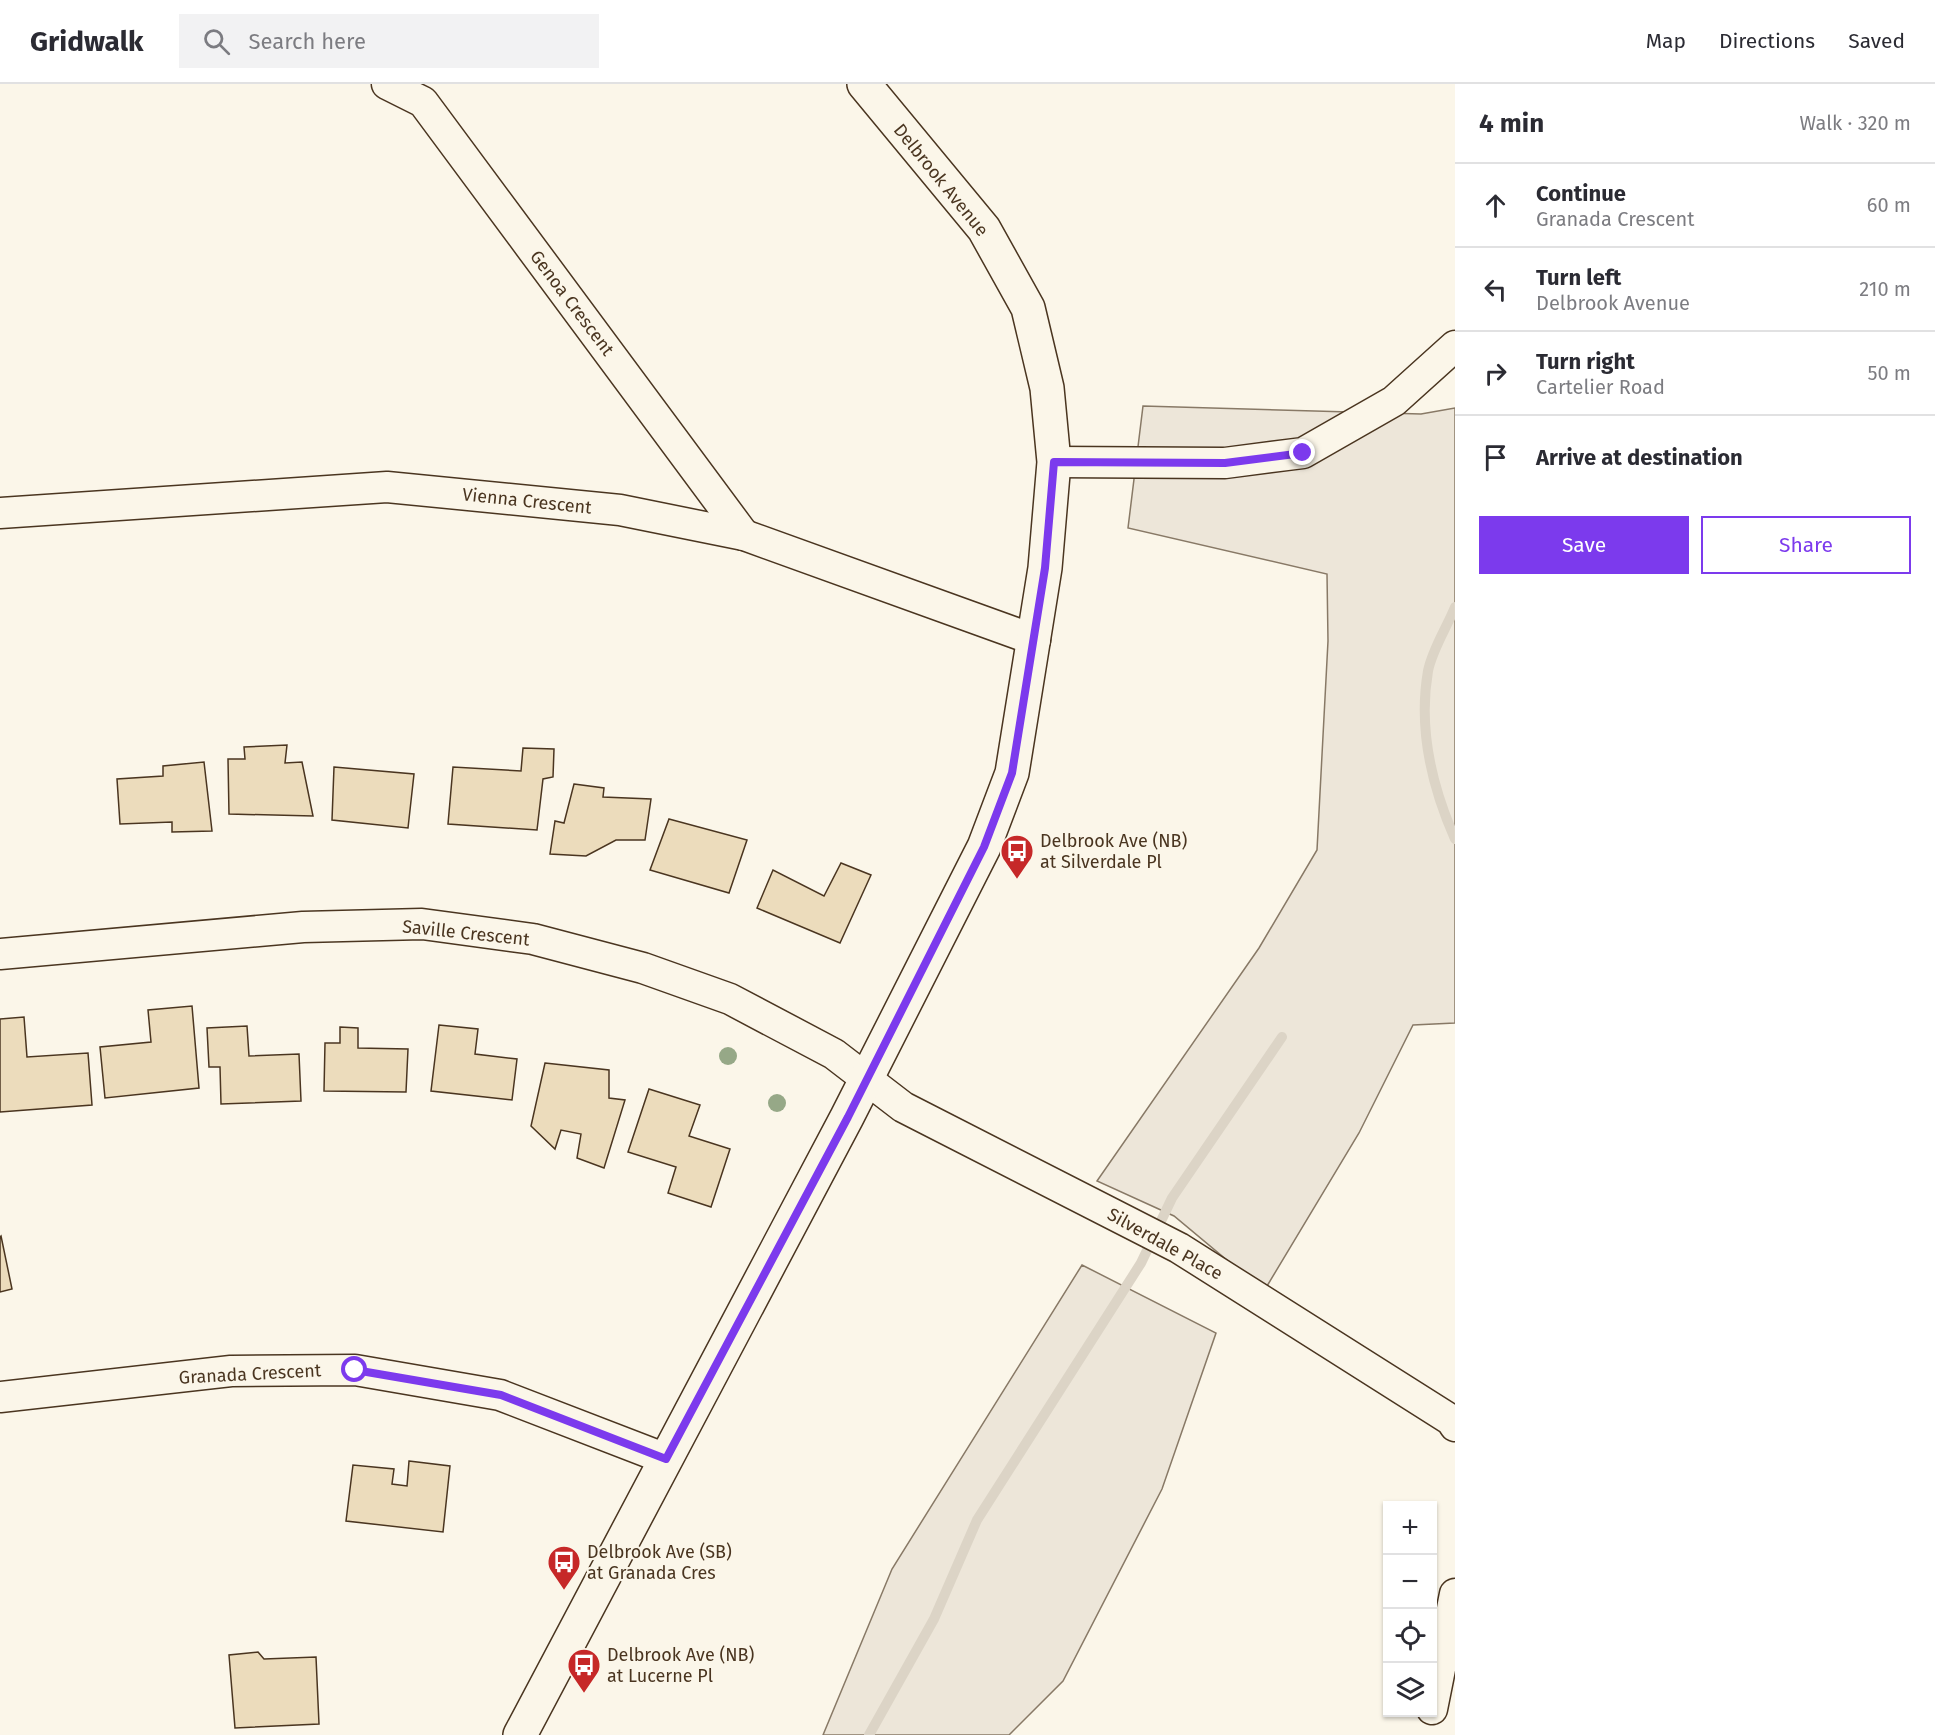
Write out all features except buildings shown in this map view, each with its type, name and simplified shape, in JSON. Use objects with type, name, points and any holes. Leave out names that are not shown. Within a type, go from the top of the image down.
[{"type":"street","name":"Genoa Crescent","points":[[387,84],[423,102],[744,535]]},
{"type":"street","name":"Delbrook Avenue","points":[[520,1735],[867,1079],[984,847],[1012,773],[1045,568],[1054,462],[1047,388],[1028,308],[984,229],[864,84]]},
{"type":"street","points":[[1054,462],[1225,463],[1303,453],[1394,400],[1455,346]]},
{"type":"street","name":"Vienna Crescent","points":[[0,513],[387,487],[620,510],[744,535],[1035,640]]},
{"type":"street","name":"Saville Crescent","points":[[0,954],[303,927],[422,924],[533,939],[644,968],[730,999],[834,1054],[867,1079]]},
{"type":"street","name":"Silverdale Place","points":[[867,1079],[903,1107],[1179,1248],[1451,1420],[1455,1425]]},
{"type":"street","name":"Granada Crescent","points":[[0,1397],[231,1371],[355,1370],[501,1395],[666,1459]]},
{"type":"street","points":[[1437,1686],[1455,1594]]},
{"type":"street","points":[[1428,1735],[1431,1717]]},
{"type":"shaded area","points":[[1143,406],[1421,414],[1455,408],[1455,1023],[1413,1025],[1359,1133],[1264,1291],[1174,1216],[1097,1181],[1259,948],[1317,850],[1328,641],[1327,574],[1128,528]]},
{"type":"shaded area","points":[[1082,1265],[1216,1333],[1162,1489],[1063,1681],[1009,1735],[823,1735],[892,1569]]},
{"type":"waterway","points":[[1455,607],[1430,663],[1425,693],[1429,757],[1440,799],[1455,839]]},
{"type":"waterway","points":[[869,1735],[934,1619],[977,1520],[1141,1263],[1172,1198],[1282,1037]]},
{"type":"place","name":"Delbrook Ave (NB) at Silverdale Pl","points":[[1017,880]]},
{"type":"place","name":"Delbrook Ave (SB) at Granada Cres","points":[[564,1591]]},
{"type":"place","name":"Delbrook Ave (NB) at Lucerne Pl","points":[[584,1694]]},
{"type":"route","points":[[355,1370],[501,1395],[666,1459],[848,1117],[984,847],[1012,773],[1045,568],[1054,462],[1085,464],[1225,463],[1303,453]]}]
